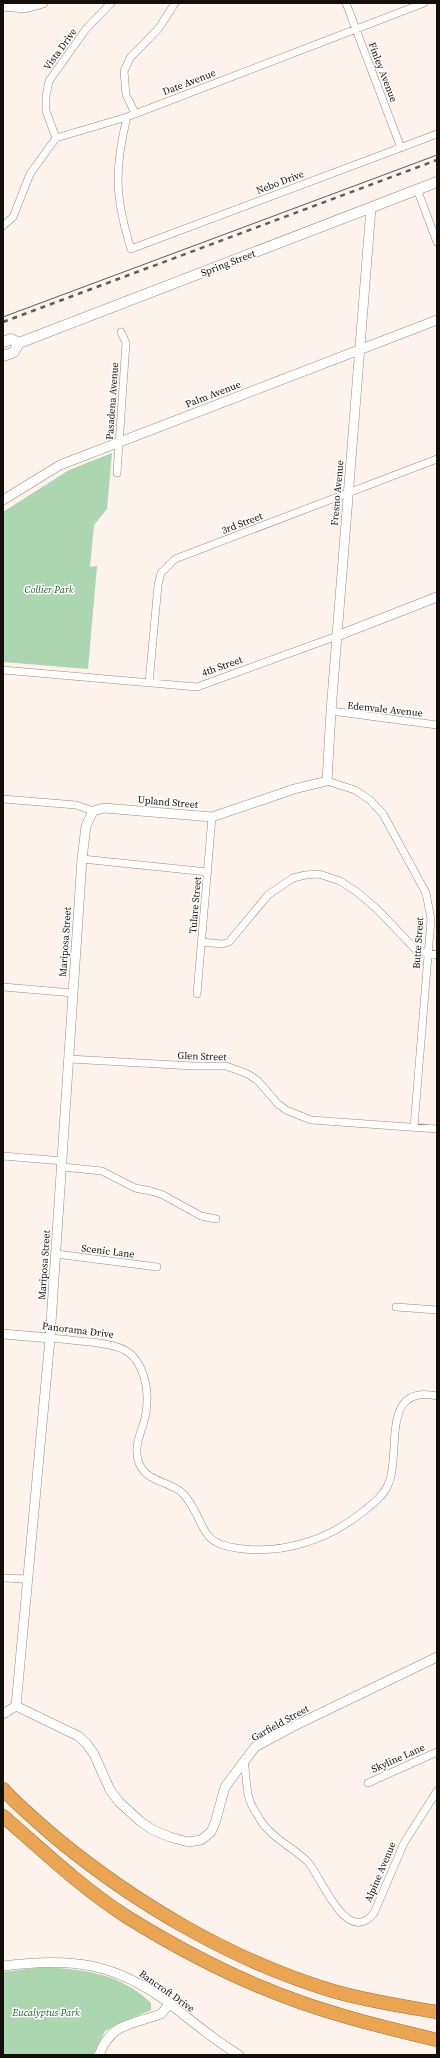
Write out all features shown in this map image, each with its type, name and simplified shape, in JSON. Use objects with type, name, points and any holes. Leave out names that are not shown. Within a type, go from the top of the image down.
[{"type":"highway","points":[[3,1789],[81,1858],[138,1899],[213,1942],[262,1964],[332,1991],[373,2001],[437,2012]]},
{"type":"highway","points":[[3,1816],[59,1866],[127,1916],[194,1955],[261,1987],[299,2002],[380,2026],[437,2040]]},
{"type":"main road","name":"Spring Street","points":[[3,356],[14,352],[19,343],[437,182]]},
{"type":"main road","name":"Spring Street","points":[[3,342],[11,339],[19,343]]},
{"type":"street","points":[[3,6],[25,8],[44,3]]},
{"type":"street","name":"Vista Drive","points":[[56,138],[46,111],[46,96],[49,81],[86,30],[112,3]]},
{"type":"street","points":[[135,113],[126,95],[124,71],[130,58],[158,28],[175,3]]},
{"type":"street","name":"Finley Avenue","points":[[346,3],[401,148]]},
{"type":"street","name":"Date Avenue","points":[[56,138],[127,117],[424,3]]},
{"type":"street","name":"Nebo Drive","points":[[127,117],[117,168],[118,198],[122,222],[131,249],[437,134]]},
{"type":"street","points":[[3,226],[13,217],[30,174],[56,138]]},
{"type":"street","points":[[417,189],[437,242]]},
{"type":"street","name":"Fresno Avenue","points":[[327,781],[331,711],[371,208]]},
{"type":"street","name":"Palm Avenue","points":[[3,500],[60,465],[437,320]]},
{"type":"street","name":"Pasadena Avenue","points":[[117,473],[126,343],[120,332]]},
{"type":"street","name":"3rd Street","points":[[149,683],[158,585],[162,573],[175,559],[437,459]]},
{"type":"street","name":"4th Street","points":[[3,670],[197,687],[337,636],[437,597]]},
{"type":"street","name":"Edenvale Avenue","points":[[331,711],[437,724]]},
{"type":"street","name":"Upland Street","points":[[3,799],[76,805],[93,811],[110,808],[212,817],[294,789],[327,781]]},
{"type":"street","name":"Butte Street","points":[[327,781],[346,786],[363,795],[377,807],[388,821],[429,902],[431,919],[414,1128]]},
{"type":"street","name":"Mariposa Street","points":[[16,1706],[50,1338],[82,859],[86,826],[93,811]]},
{"type":"street","name":"Tulare Street","points":[[197,994],[212,817]]},
{"type":"street","points":[[82,859],[208,872]]},
{"type":"street","points":[[202,942],[222,944],[229,942],[268,896],[293,878],[304,875],[319,874],[340,882],[357,892],[377,909],[416,950],[427,954],[437,955]]},
{"type":"street","points":[[3,987],[73,993]]},
{"type":"street","name":"Glen Street","points":[[69,1059],[193,1066],[226,1066],[248,1074],[258,1081],[278,1104],[286,1110],[311,1120],[437,1129]]},
{"type":"street","points":[[3,1156],[102,1171],[135,1188],[151,1190],[163,1195],[201,1216],[216,1218]]},
{"type":"street","name":"Scenic Lane","points":[[56,1254],[158,1267]]},
{"type":"street","points":[[396,1307],[437,1310]]},
{"type":"street","name":"Panorama Drive","points":[[3,1334],[114,1345],[126,1350],[134,1357],[142,1371],[147,1394],[146,1410],[136,1448],[140,1466],[146,1474],[183,1494],[193,1508],[204,1532],[213,1541],[218,1545],[236,1548],[274,1549],[301,1544],[334,1532],[357,1517],[380,1498],[388,1486],[393,1466],[395,1422],[400,1409],[407,1401],[417,1396],[437,1396]]},
{"type":"street","points":[[3,1578],[27,1579]]},
{"type":"street","name":"Garfield Street","points":[[16,1706],[78,1736],[86,1743],[94,1754],[110,1790],[119,1802],[153,1830],[188,1842],[200,1840],[211,1832],[215,1824],[225,1787],[255,1747],[437,1657]]},
{"type":"street","points":[[3,1714],[16,1706]]},
{"type":"street","name":"Skyline Lane","points":[[368,1783],[437,1752]]},
{"type":"street","name":"Alpine Avenue","points":[[244,1761],[248,1796],[264,1826],[308,1862],[335,1906],[346,1917],[356,1922],[364,1921],[374,1913],[404,1843],[437,1791]]},
{"type":"street","name":"Bancroft Drive","points":[[3,1966],[36,1961],[67,1962],[97,1966],[132,1980],[169,2004],[212,2039],[239,2055]]},
{"type":"street","points":[[99,2055],[107,2038],[115,2030],[155,2016],[169,2004]]},
{"type":"green space","name":"Collier Park","points":[[112,453],[107,509],[94,525],[90,567],[97,566],[88,669],[3,662],[3,512],[69,470]]},
{"type":"green space","name":"Eucalyptus Park","points":[[45,1967],[88,1972],[115,1979],[139,1993],[151,2003],[151,2010],[105,2031],[93,2055],[3,2055],[3,1972]]},
{"type":"tram line","points":[[3,317],[437,155]]},
{"type":"railway","points":[[3,322],[437,160]]}]
